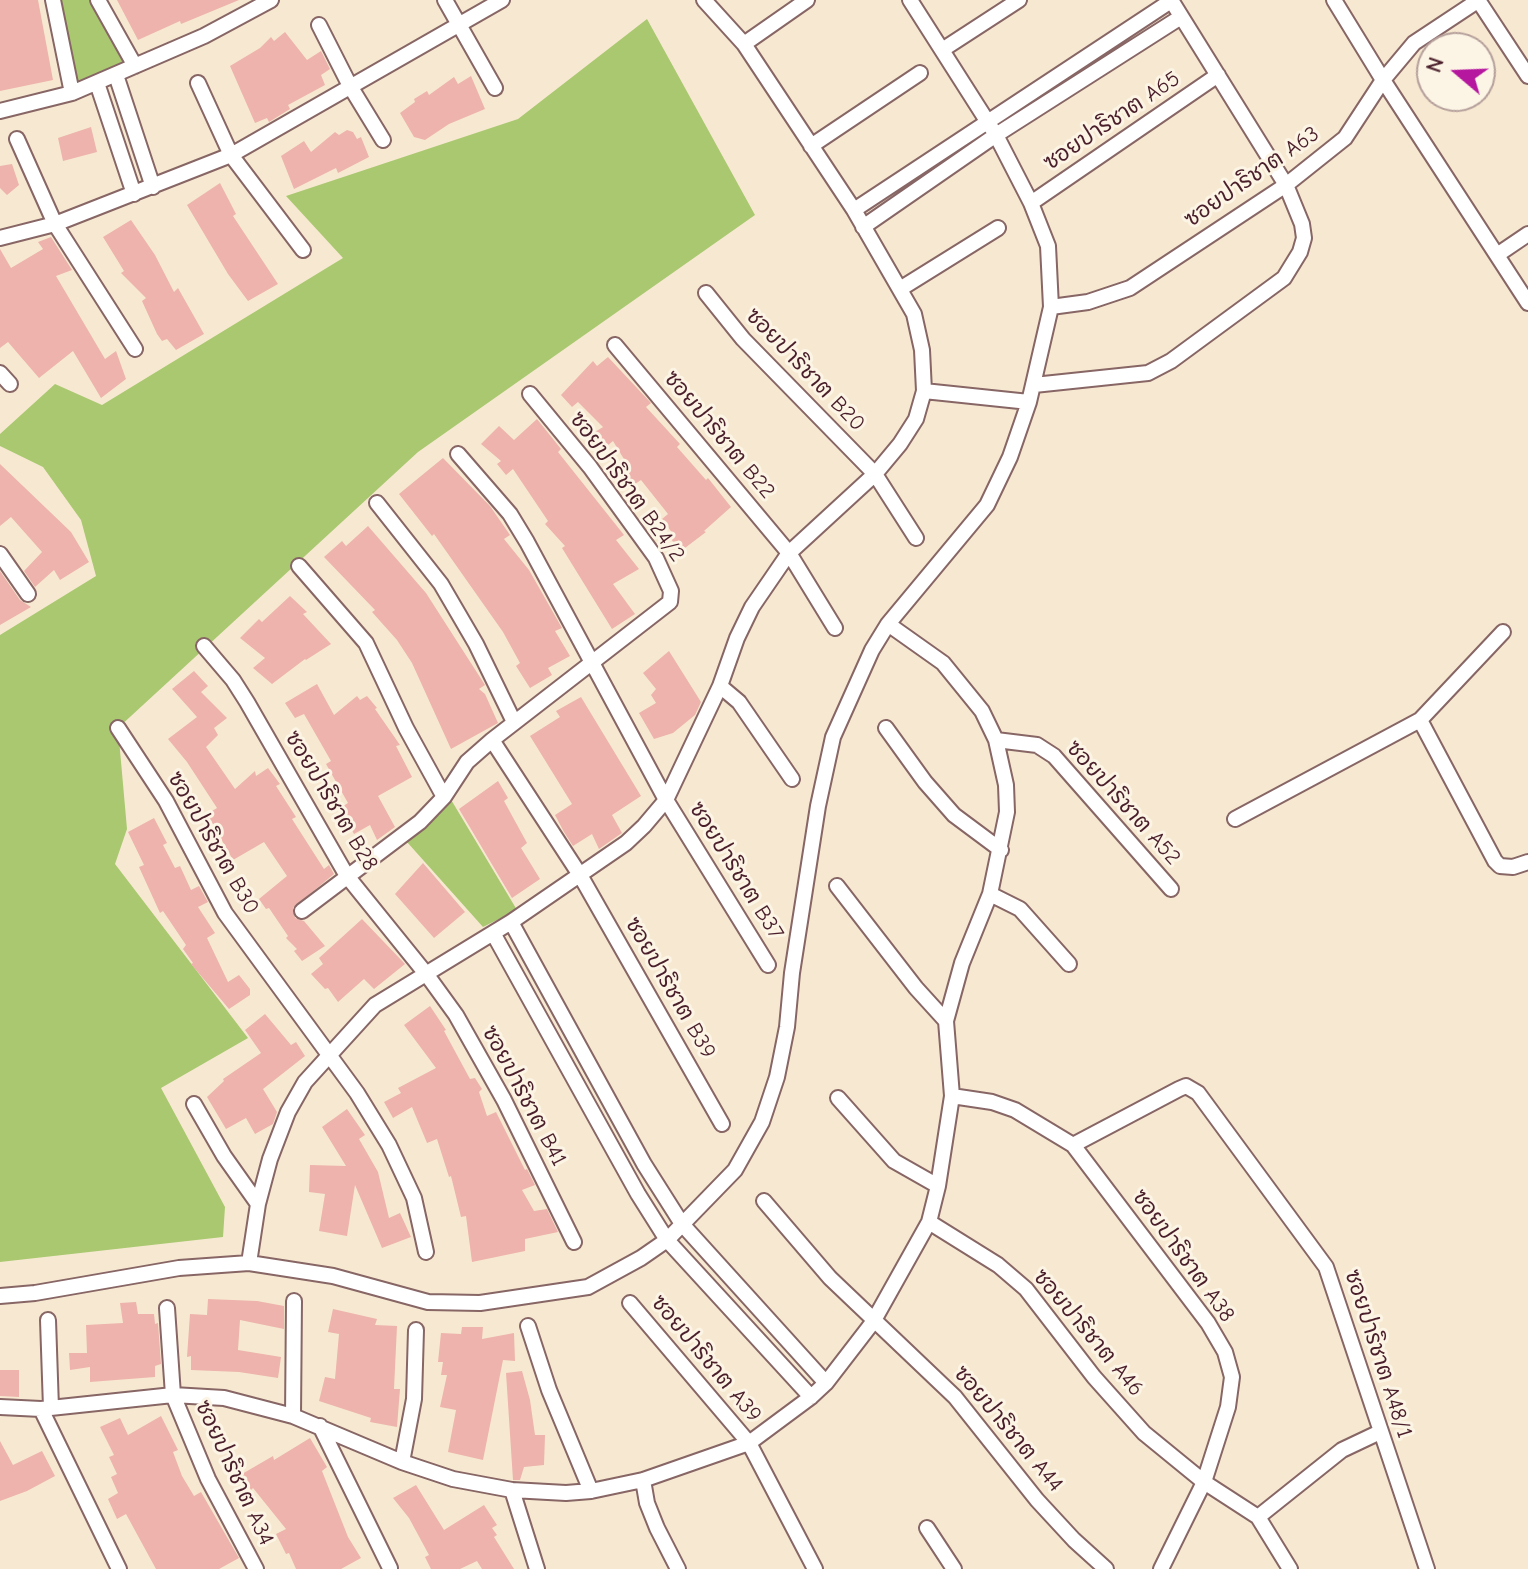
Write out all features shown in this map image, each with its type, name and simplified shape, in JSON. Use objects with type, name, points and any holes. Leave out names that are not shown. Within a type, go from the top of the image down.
[{"type":"street","points":[[53,0],[72,93]]},
{"type":"street","points":[[98,0],[135,66]]},
{"type":"street","points":[[0,111],[72,93],[97,83],[204,36],[271,0]]},
{"type":"street","points":[[445,0],[495,88]]},
{"type":"street","points":[[0,238],[55,224],[231,155],[502,0]]},
{"type":"street","points":[[249,1263],[258,1204],[270,1159],[288,1112],[305,1082],[375,1005],[511,922],[626,843],[666,800],[720,686],[752,607],[789,553],[875,474],[916,419],[924,391],[919,332],[914,314],[854,210],[744,44],[704,0]]},
{"type":"street","points":[[744,44],[807,0]]},
{"type":"street","points":[[0,1296],[179,1268],[249,1263],[333,1276],[428,1302],[480,1303],[588,1287],[667,1240],[735,1170],[762,1122],[777,1077],[787,1027],[792,973],[818,806],[833,737],[872,650],[888,624],[987,505],[1010,457],[1029,402],[1051,307],[1048,246],[1031,203],[996,135],[910,0]]},
{"type":"street","points":[[942,50],[1019,0]]},
{"type":"street","points":[[854,210],[1171,0],[1286,185],[1302,224],[1304,238],[1300,252],[1284,278],[1171,361],[1148,373],[1034,385]]},
{"type":"street","points":[[1334,0],[1528,303]]},
{"type":"street","points":[[1479,0],[1528,76]]},
{"type":"street","name":"ซอยปาริชาต A63","points":[[1051,307],[1088,302],[1130,288],[1286,185],[1345,138],[1383,80],[1414,43],[1479,0]]},
{"type":"street","points":[[863,227],[996,135],[1181,17]]},
{"type":"street","points":[[319,25],[350,86],[383,140]]},
{"type":"street","points":[[811,146],[920,73]]},
{"type":"street","points":[[116,75],[153,187]]},
{"type":"street","name":"ซอยปาริชาต A65","points":[[1031,203],[1218,75]]},
{"type":"street","points":[[97,83],[134,194]]},
{"type":"street","points":[[198,83],[231,155],[303,250]]},
{"type":"street","points":[[17,139],[55,224],[135,349]]},
{"type":"street","points":[[900,289],[998,228]]},
{"type":"street","points":[[1497,255],[1528,234]]},
{"type":"street","name":"ซอยปาริชาต B20","points":[[706,293],[743,339],[875,474],[916,538]]},
{"type":"street","name":"ซอยปาริชาต B22","points":[[615,345],[789,553],[835,628]]},
{"type":"street","points":[[924,391],[1029,402]]},
{"type":"street","name":"ซอยปาริชาต B24/2","points":[[530,394],[590,467],[656,558],[671,591],[670,602],[662,610],[591,661]]},
{"type":"street","name":"ซอยปาริชาต B37","points":[[458,454],[510,514],[545,572],[666,800],[768,965]]},
{"type":"street","points":[[377,503],[441,584],[476,644],[514,722]]},
{"type":"street","points":[[0,554],[28,594]]},
{"type":"street","points":[[299,566],[366,643],[406,728],[444,797]]},
{"type":"street","points":[[0,1407],[46,1408],[173,1395],[224,1398],[293,1416],[402,1462],[453,1479],[512,1490],[591,1491],[643,1480],[749,1443],[811,1397],[826,1383],[873,1322],[929,1222],[952,1096],[946,1021],[962,963],[990,894],[1007,812],[1006,785],[996,740],[982,711],[943,663],[888,624]]},
{"type":"street","points":[[1235,819],[1420,720],[1503,632]]},
{"type":"street","name":"ซอยปาริชาต B28","points":[[204,646],[247,702],[347,876],[427,975]]},
{"type":"street","points":[[302,911],[401,839],[444,797],[467,762],[591,661]]},
{"type":"street","points":[[720,686],[739,702],[792,779]]},
{"type":"street","points":[[1420,720],[1495,861],[1506,867],[1528,862]]},
{"type":"street","name":"ซอยปาริชาต B30","points":[[118,728],[166,801],[225,913],[330,1056],[389,1145],[414,1198],[426,1252]]},
{"type":"street","points":[[886,728],[925,782],[954,815],[1001,850]]},
{"type":"street","name":"ซอยปาริชาต B39","points":[[492,740],[580,875],[722,1124]]},
{"type":"street","name":"ซอยปาริชาต A52","points":[[996,740],[1037,745],[1054,756],[1171,889]]},
{"type":"street","points":[[837,886],[916,988],[946,1021]]},
{"type":"street","points":[[990,894],[1020,909],[1069,964]]},
{"type":"street","points":[[511,922],[644,1164],[682,1224],[826,1383]]},
{"type":"street","points":[[493,933],[638,1194],[667,1240],[811,1397]]},
{"type":"street","name":"ซอยปาริชาต B41","points":[[427,975],[456,1015],[504,1100],[574,1242]]},
{"type":"street","name":"ซอยปาริชาต A48/1","points":[[1073,1145],[1186,1086],[1198,1093],[1326,1267],[1427,1569]]},
{"type":"street","name":"ซอยปาริชาต A38","points":[[952,1096],[992,1102],[1015,1110],[1073,1145],[1208,1323],[1225,1352],[1232,1377],[1228,1407],[1204,1482],[1161,1569]]},
{"type":"street","points":[[838,1098],[894,1161],[938,1186]]},
{"type":"street","points":[[194,1104],[224,1156],[258,1204]]},
{"type":"street","name":"ซอยปาริชาต A44","points":[[764,1201],[809,1255],[873,1322],[955,1397],[1037,1500],[1106,1569]]},
{"type":"street","name":"ซอยปาริชาต A46","points":[[929,1222],[998,1265],[1026,1289],[1094,1377],[1144,1433],[1204,1482],[1258,1517]]},
{"type":"street","points":[[293,1416],[294,1301]]},
{"type":"street","name":"ซอยปาริชาต A39","points":[[630,1303],[749,1443],[815,1569]]},
{"type":"street","name":"ซอยปาริชาต A34","points":[[167,1308],[173,1395],[208,1479],[256,1569]]},
{"type":"street","points":[[48,1320],[46,1408],[119,1569]]},
{"type":"street","points":[[528,1326],[549,1390],[591,1491]]},
{"type":"street","points":[[402,1462],[414,1399],[416,1330]]},
{"type":"street","points":[[320,1426],[390,1568]]},
{"type":"street","points":[[1290,1569],[1258,1517],[1342,1450],[1380,1432]]},
{"type":"street","points":[[643,1480],[647,1503],[678,1569]]},
{"type":"street","points":[[512,1490],[537,1569]]},
{"type":"street","points":[[927,1528],[954,1569]]},
{"type":"green space","points":[[56,0],[95,0],[132,66],[75,88]]},
{"type":"green space","points":[[647,19],[755,215],[418,452],[118,728],[127,829],[115,864],[248,1038],[161,1088],[225,1207],[223,1237],[0,1262],[0,635],[96,576],[81,520],[43,467],[0,446],[0,434],[55,384],[102,405],[343,258],[286,196],[518,119]]},
{"type":"green space","points":[[450,798],[517,910],[483,927],[407,842]]},
{"type":"building","points":[[0,0],[38,0],[53,80],[0,91]]},
{"type":"building","points":[[117,0],[239,0],[138,40]]},
{"type":"building","points":[[285,32],[307,60],[321,51],[330,69],[321,75],[325,85],[288,105],[290,109],[269,122],[267,118],[255,123],[230,66],[260,48],[271,37],[274,41]]},
{"type":"building","points":[[471,76],[485,109],[449,124],[425,140],[414,137],[400,113],[427,91],[429,95],[454,77],[458,84]]},
{"type":"building","points":[[91,127],[97,152],[63,161],[58,138]]},
{"type":"building","points":[[347,130],[353,132],[357,139],[361,137],[369,157],[338,173],[336,168],[294,189],[281,156],[304,141],[311,152],[335,132],[339,135]]},
{"type":"building","points":[[12,164],[19,185],[7,195],[0,188],[0,166]]},
{"type":"building","points":[[220,183],[236,214],[233,216],[278,284],[248,301],[228,274],[187,205]]},
{"type":"building","points":[[131,220],[155,255],[174,292],[178,288],[204,334],[176,350],[167,339],[162,341],[157,334],[142,301],[146,298],[121,273],[124,271],[103,237]]},
{"type":"building","points":[[51,237],[72,270],[56,276],[105,359],[116,351],[126,379],[101,398],[73,351],[39,378],[8,342],[0,348],[0,249],[11,268],[43,249],[38,242]]},
{"type":"building","points":[[608,357],[651,403],[646,407],[731,507],[681,551],[670,538],[673,534],[662,519],[668,514],[641,480],[635,484],[625,473],[630,469],[613,441],[607,446],[595,432],[603,427],[578,402],[572,407],[561,395],[593,361],[597,366]]},
{"type":"building","points":[[537,419],[561,449],[558,452],[624,535],[616,540],[639,569],[613,584],[635,614],[612,629],[562,548],[565,546],[545,524],[548,521],[513,469],[506,475],[497,464],[501,461],[481,444],[499,426],[514,440]]},
{"type":"building","points":[[443,458],[490,506],[510,535],[504,539],[529,570],[562,628],[555,631],[570,656],[548,668],[552,675],[530,688],[516,666],[520,663],[503,632],[434,534],[432,536],[399,494]]},
{"type":"building","points":[[0,464],[71,532],[89,562],[60,580],[54,570],[35,587],[24,571],[42,552],[11,517],[0,526]]},
{"type":"building","points":[[368,526],[426,593],[485,685],[479,689],[485,694],[498,723],[451,749],[412,663],[397,640],[372,612],[375,610],[324,557],[342,541],[346,546]]},
{"type":"building","points":[[0,571],[20,600],[31,607],[0,625]]},
{"type":"building","points":[[290,596],[307,612],[303,614],[331,644],[272,684],[253,668],[265,658],[240,638]]},
{"type":"building","points":[[669,651],[701,702],[695,715],[673,733],[654,739],[639,713],[656,703],[651,695],[656,689],[643,673]]},
{"type":"building","points":[[194,671],[208,686],[201,692],[227,718],[214,728],[218,735],[206,747],[235,789],[255,771],[256,776],[268,768],[280,784],[276,786],[296,817],[292,819],[324,869],[329,865],[334,874],[293,908],[295,918],[304,921],[325,946],[302,961],[269,908],[266,909],[259,899],[287,876],[264,842],[233,860],[207,814],[217,808],[168,739],[197,717],[172,689]]},
{"type":"building","points":[[317,684],[334,715],[357,696],[360,700],[367,696],[400,745],[396,746],[412,777],[378,796],[395,827],[377,840],[370,825],[354,834],[340,808],[348,803],[326,764],[331,761],[304,714],[295,718],[285,703]]},
{"type":"building","points":[[581,697],[641,796],[612,815],[622,833],[599,849],[592,834],[573,846],[564,832],[555,815],[572,804],[530,736],[560,717],[556,711]]},
{"type":"building","points":[[498,781],[508,798],[504,801],[527,843],[521,848],[540,879],[512,898],[459,809]]},
{"type":"building","points":[[154,818],[175,868],[180,866],[191,890],[199,886],[208,902],[198,907],[215,933],[207,938],[228,982],[239,975],[250,989],[250,995],[229,1009],[191,964],[183,949],[186,945],[163,911],[160,913],[139,867],[144,865],[128,832]]},
{"type":"building","points":[[423,863],[465,912],[434,938],[395,894]]},
{"type":"building","points":[[362,919],[405,964],[374,989],[364,979],[338,1002],[328,988],[325,989],[311,974],[323,964],[319,958]]},
{"type":"building","points":[[430,1006],[446,1030],[470,1079],[475,1078],[482,1089],[479,1092],[487,1116],[496,1112],[535,1185],[522,1190],[534,1211],[547,1209],[558,1232],[525,1239],[525,1251],[472,1262],[466,1216],[461,1217],[451,1176],[437,1139],[427,1143],[412,1107],[393,1118],[384,1102],[401,1093],[398,1088],[436,1068],[404,1025]]},
{"type":"building","points":[[265,1014],[291,1045],[296,1042],[305,1056],[263,1089],[277,1112],[273,1124],[255,1134],[246,1118],[226,1129],[207,1097],[223,1079],[261,1053],[245,1030]]},
{"type":"building","points":[[347,1109],[365,1135],[359,1139],[378,1172],[389,1218],[400,1213],[411,1237],[382,1248],[355,1185],[347,1236],[319,1231],[325,1194],[309,1192],[310,1165],[346,1166],[322,1127]]},
{"type":"building","points":[[208,1299],[257,1301],[284,1306],[284,1329],[240,1320],[238,1350],[281,1357],[278,1378],[239,1372],[191,1370],[191,1356],[187,1357],[190,1314],[207,1315]]},
{"type":"building","points":[[136,1302],[138,1314],[154,1314],[155,1324],[158,1323],[161,1364],[155,1366],[155,1377],[90,1382],[90,1367],[70,1370],[69,1353],[87,1353],[86,1325],[123,1323],[120,1303]]},
{"type":"building","points":[[333,1309],[377,1319],[375,1325],[397,1326],[394,1389],[400,1389],[397,1427],[370,1422],[371,1418],[319,1401],[325,1377],[335,1379],[339,1334],[328,1332]]},
{"type":"building","points":[[462,1327],[483,1327],[482,1339],[514,1333],[515,1361],[503,1360],[483,1460],[448,1452],[456,1410],[440,1407],[447,1375],[441,1375],[443,1362],[438,1362],[441,1333],[461,1334]]},
{"type":"building","points":[[0,1370],[19,1370],[19,1397],[0,1396]]},
{"type":"building","points":[[522,1371],[535,1435],[545,1435],[544,1465],[524,1467],[520,1480],[513,1480],[506,1373]]},
{"type":"building","points":[[161,1416],[178,1450],[173,1452],[182,1476],[194,1496],[201,1492],[239,1558],[219,1569],[156,1569],[126,1514],[117,1519],[108,1499],[118,1493],[111,1477],[117,1474],[109,1457],[114,1455],[100,1427],[120,1418],[128,1435]]},
{"type":"building","points":[[310,1438],[327,1467],[322,1471],[348,1537],[361,1558],[341,1569],[296,1569],[276,1534],[286,1529],[253,1488],[251,1490],[242,1474],[273,1456],[274,1460]]},
{"type":"building","points":[[0,1441],[13,1465],[42,1451],[55,1476],[0,1501]]},
{"type":"building","points":[[416,1485],[444,1530],[484,1505],[497,1525],[492,1528],[497,1535],[494,1537],[514,1569],[482,1569],[477,1561],[460,1569],[431,1569],[425,1557],[429,1555],[409,1518],[393,1498]]}]
